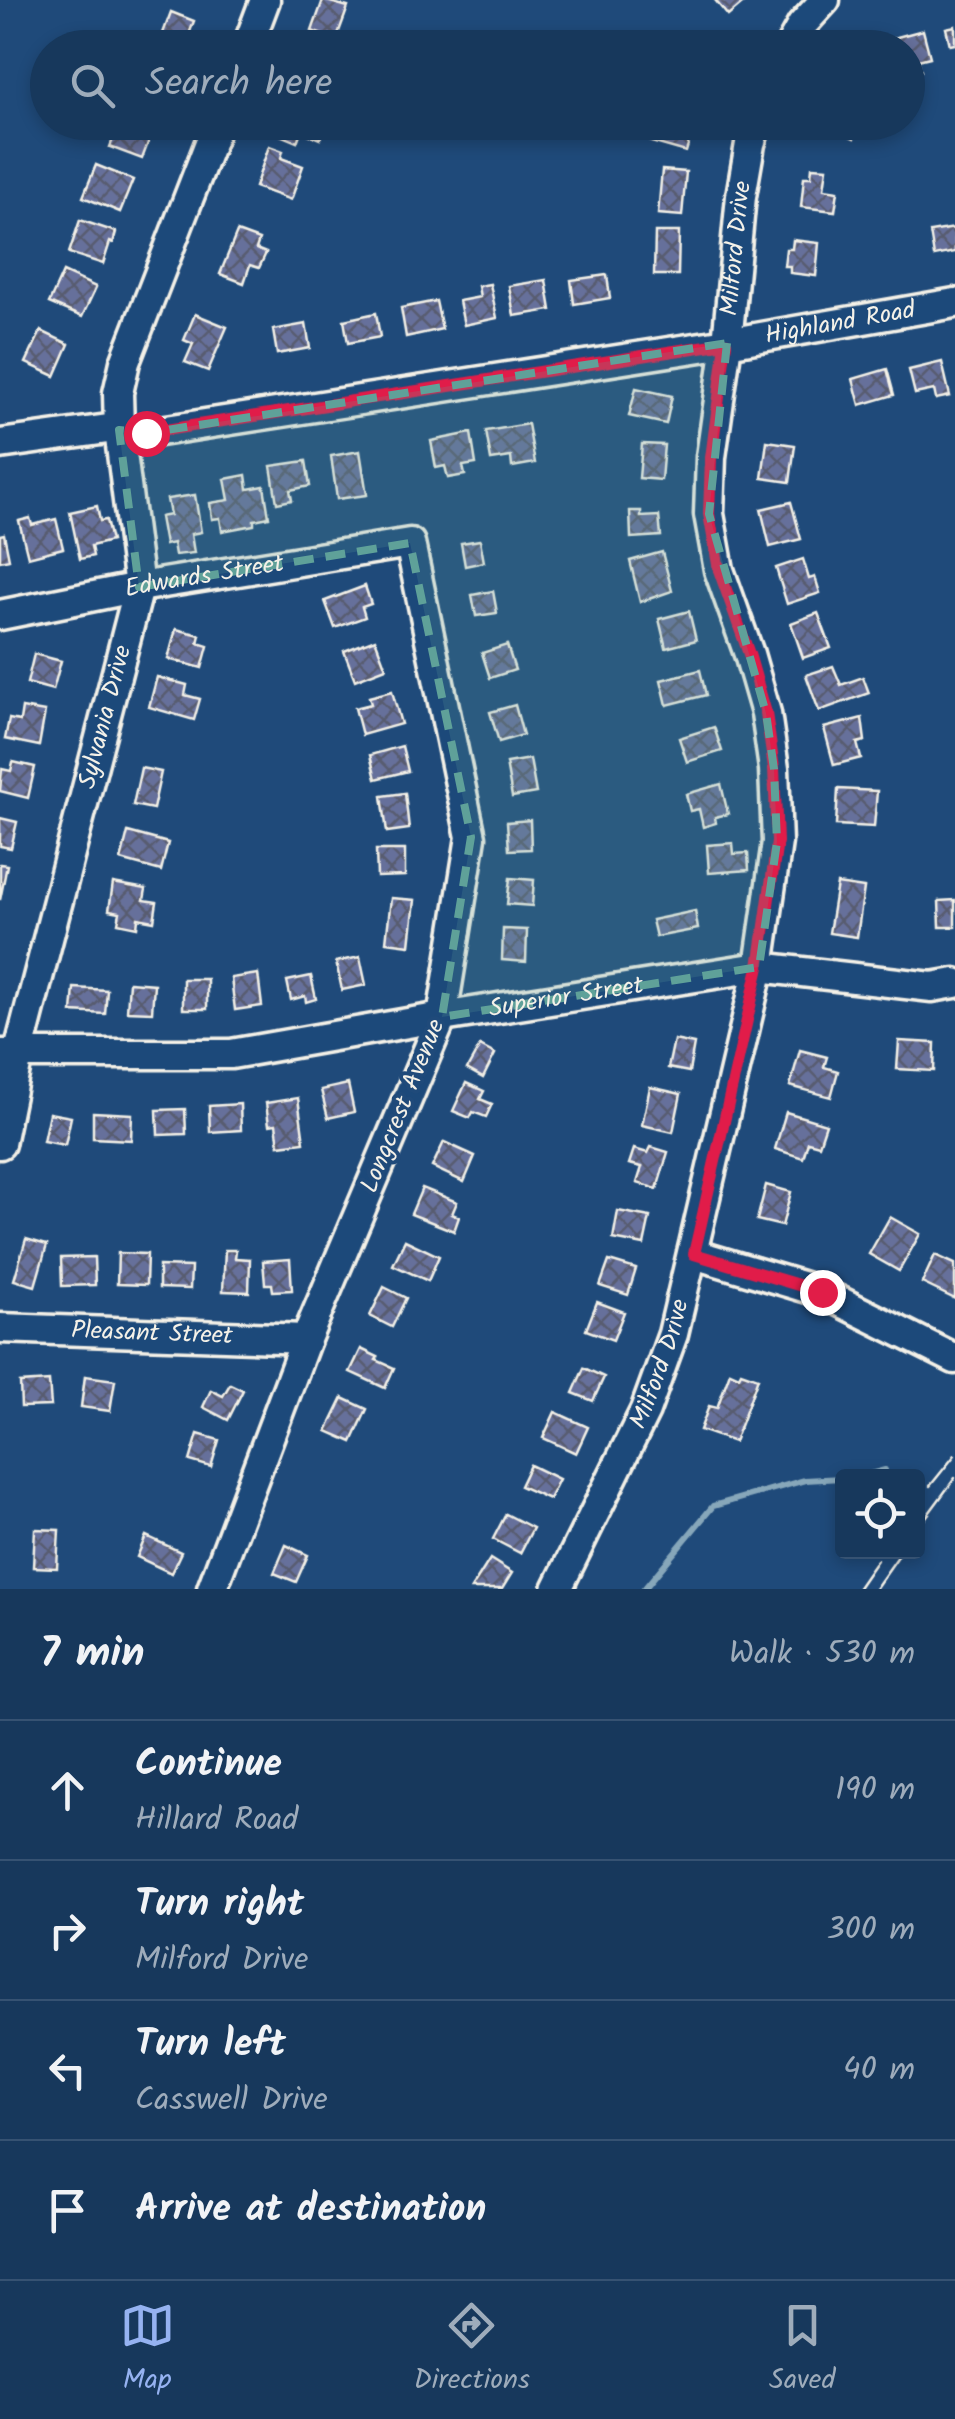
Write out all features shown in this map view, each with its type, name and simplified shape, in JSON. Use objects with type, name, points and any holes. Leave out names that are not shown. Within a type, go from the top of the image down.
[{"type":"street","points":[[253,30],[265,0]]},
{"type":"street","points":[[799,30],[825,0]]},
{"type":"street","name":"Sylvania Drive","points":[[0,1144],[9,1055],[139,587],[118,393],[125,362],[211,140]]},
{"type":"street","name":"Milford Drive","points":[[558,1589],[645,1411],[674,1334],[759,967],[777,842],[774,768],[766,713],[719,570],[709,514],[711,458],[741,196],[751,140]]},
{"type":"street","name":"Highland Road","points":[[0,444],[108,429],[146,433],[726,343],[955,303]]},
{"type":"street","name":"Edwards Street","points":[[0,614],[410,543]]},
{"type":"street","name":"Longcrest Avenue","points":[[212,1589],[306,1340],[442,1017],[471,837],[410,543]]},
{"type":"street","name":"Superior Street","points":[[9,1055],[231,1054],[759,967],[932,987],[955,983]]},
{"type":"street","points":[[694,1254],[822,1292],[955,1359]]},
{"type":"street","name":"Pleasant Street","points":[[0,1328],[306,1340]]},
{"type":"highlighted area","points":[[727,343],[709,514],[766,713],[774,769],[777,842],[759,967],[442,1017],[471,837],[410,543],[139,587],[119,430],[147,433]]},
{"type":"building","points":[[323,0],[348,7],[340,30],[312,30]]},
{"type":"building","points":[[715,0],[747,0],[728,16]]},
{"type":"building","points":[[171,12],[194,21],[191,30],[164,30]]},
{"type":"building","points":[[955,26],[955,44],[950,45],[946,28]]},
{"type":"building","points":[[113,140],[149,140],[142,159],[110,147]]},
{"type":"building","points":[[652,140],[690,140],[686,152]]},
{"type":"building","points":[[269,146],[283,151],[281,158],[303,166],[291,200],[255,187]]},
{"type":"building","points":[[96,165],[133,180],[120,212],[83,197]]},
{"type":"building","points":[[812,167],[827,168],[824,189],[838,191],[835,211],[801,207],[804,177],[811,177]]},
{"type":"building","points":[[662,170],[686,172],[682,216],[658,214]]},
{"type":"building","points":[[80,220],[116,232],[103,264],[69,253]]},
{"type":"building","points":[[955,228],[955,252],[934,256],[930,232]]},
{"type":"building","points":[[237,232],[259,240],[256,249],[266,253],[259,268],[250,265],[244,283],[220,274]]},
{"type":"building","points":[[655,232],[679,232],[678,275],[654,275]]},
{"type":"building","points":[[793,240],[819,243],[816,276],[790,273],[790,266],[784,266],[786,249],[792,249]]},
{"type":"building","points":[[63,272],[96,287],[82,317],[49,303]]},
{"type":"building","points":[[607,275],[610,298],[574,304],[571,280]]},
{"type":"building","points":[[546,280],[551,310],[514,316],[509,286]]},
{"type":"building","points":[[490,284],[497,318],[464,325],[459,301],[480,297],[478,286]]},
{"type":"building","points":[[436,301],[442,329],[406,337],[401,308]]},
{"type":"building","points":[[376,313],[380,337],[348,343],[344,320]]},
{"type":"building","points":[[195,314],[227,327],[208,371],[185,362],[193,344],[184,340]]},
{"type":"building","points":[[306,324],[310,348],[277,354],[273,330]]},
{"type":"building","points":[[41,331],[69,344],[55,376],[26,363]]},
{"type":"building","points":[[942,362],[950,396],[936,399],[934,390],[915,394],[909,370]]},
{"type":"building","points":[[887,369],[894,395],[860,405],[853,379]]},
{"type":"building","points":[[636,388],[672,396],[666,424],[629,416]]},
{"type":"building","points":[[528,424],[535,463],[512,467],[511,457],[491,460],[486,431]]},
{"type":"building","points":[[471,433],[476,464],[463,466],[465,475],[448,478],[445,466],[436,468],[431,441]]},
{"type":"building","points":[[767,441],[795,445],[790,482],[762,478]]},
{"type":"building","points":[[642,444],[664,445],[661,480],[639,478]]},
{"type":"building","points":[[360,451],[367,495],[337,499],[331,456]]},
{"type":"building","points":[[306,461],[310,486],[290,490],[292,500],[277,503],[271,466]]},
{"type":"building","points":[[246,475],[248,489],[264,486],[269,517],[254,520],[254,525],[222,531],[220,518],[212,519],[210,503],[229,500],[225,479]]},
{"type":"building","points":[[195,495],[201,532],[191,534],[194,553],[175,555],[173,543],[165,545],[160,517],[170,515],[167,499]]},
{"type":"building","points":[[791,502],[801,539],[770,547],[761,509]]},
{"type":"building","points":[[97,506],[100,521],[106,520],[111,541],[91,546],[93,556],[80,559],[70,512]]},
{"type":"building","points":[[630,511],[641,511],[641,517],[659,516],[661,536],[631,538]]},
{"type":"building","points":[[30,518],[32,525],[56,519],[63,548],[28,557],[19,521]]},
{"type":"building","points":[[4,534],[9,559],[0,561],[0,535]]},
{"type":"building","points":[[480,540],[484,562],[465,566],[461,543]]},
{"type":"building","points":[[662,552],[672,591],[640,602],[630,561]]},
{"type":"building","points":[[803,559],[809,579],[815,577],[820,593],[787,604],[776,568]]},
{"type":"building","points":[[365,586],[371,604],[362,607],[365,617],[335,628],[325,601]]},
{"type":"building","points":[[493,591],[497,613],[476,616],[472,595]]},
{"type":"building","points":[[689,611],[696,640],[666,648],[659,619]]},
{"type":"building","points":[[818,613],[831,648],[803,658],[791,623]]},
{"type":"building","points":[[176,629],[200,635],[198,643],[208,646],[202,668],[168,659]]},
{"type":"building","points":[[375,639],[386,668],[355,680],[344,651]]},
{"type":"building","points":[[507,645],[515,670],[490,678],[482,653]]},
{"type":"building","points":[[34,654],[61,661],[53,690],[27,683]]},
{"type":"building","points":[[833,666],[841,685],[863,677],[869,693],[819,711],[806,675]]},
{"type":"building","points":[[700,670],[706,695],[667,705],[661,680]]},
{"type":"building","points":[[157,677],[187,685],[185,695],[200,699],[194,720],[149,707]]},
{"type":"building","points":[[392,691],[401,724],[362,735],[355,708],[371,704],[369,697]]},
{"type":"building","points":[[515,705],[523,735],[499,742],[490,712]]},
{"type":"building","points":[[22,708],[45,712],[39,746],[5,739],[9,719],[20,721]]},
{"type":"building","points":[[862,718],[865,741],[857,743],[861,758],[834,765],[824,728]]},
{"type":"building","points":[[714,727],[722,751],[687,762],[679,738]]},
{"type":"building","points":[[402,746],[408,771],[376,779],[370,755]]},
{"type":"building","points":[[530,759],[536,793],[512,797],[506,763]]},
{"type":"building","points":[[13,762],[35,767],[28,798],[0,791],[2,769],[11,771]]},
{"type":"building","points":[[141,768],[161,772],[153,809],[133,805]]},
{"type":"building","points":[[721,784],[728,814],[715,817],[716,823],[703,827],[699,809],[690,811],[686,794]]},
{"type":"building","points":[[838,789],[877,791],[874,827],[836,825]]},
{"type":"building","points":[[405,793],[409,829],[387,832],[382,796]]},
{"type":"building","points":[[0,818],[17,822],[11,848],[0,846]]},
{"type":"building","points":[[530,820],[531,849],[509,850],[507,822]]},
{"type":"building","points":[[128,832],[168,843],[161,871],[121,860]]},
{"type":"building","points":[[733,843],[734,854],[748,853],[749,870],[709,873],[707,845]]},
{"type":"building","points":[[376,850],[405,850],[405,876],[377,877]]},
{"type":"building","points":[[0,864],[7,865],[0,900]]},
{"type":"building","points":[[510,878],[534,880],[532,906],[507,904]]},
{"type":"building","points":[[113,883],[146,889],[144,900],[157,902],[154,921],[138,918],[137,927],[118,923],[120,912],[109,910]]},
{"type":"building","points":[[837,884],[864,888],[857,937],[829,933]]},
{"type":"building","points":[[391,898],[415,900],[410,945],[386,942]]},
{"type":"building","points":[[955,900],[955,927],[940,927],[939,901]]},
{"type":"building","points":[[695,911],[698,929],[656,937],[652,920]]},
{"type":"building","points":[[503,929],[527,930],[526,962],[502,960]]},
{"type":"building","points":[[360,957],[366,985],[342,990],[336,962]]},
{"type":"building","points":[[258,974],[262,1006],[235,1010],[231,978]]},
{"type":"building","points":[[311,976],[316,999],[306,1002],[305,996],[291,1000],[287,981]]},
{"type":"building","points":[[183,979],[207,979],[207,1009],[183,1009]]},
{"type":"building","points":[[129,982],[154,984],[152,1012],[127,1011]]},
{"type":"building","points":[[74,988],[107,990],[105,1014],[72,1012]]},
{"type":"building","points":[[674,1040],[694,1044],[689,1072],[668,1068]]},
{"type":"building","points":[[899,1041],[935,1043],[934,1071],[897,1069]]},
{"type":"building","points":[[480,1046],[495,1054],[483,1078],[467,1069]]},
{"type":"building","points":[[800,1050],[827,1057],[824,1067],[838,1071],[831,1097],[790,1086]]},
{"type":"building","points":[[466,1083],[484,1091],[480,1099],[492,1104],[486,1117],[473,1112],[470,1118],[453,1111]]},
{"type":"building","points":[[348,1084],[354,1112],[328,1118],[321,1090]]},
{"type":"building","points":[[650,1087],[681,1094],[673,1132],[642,1125]]},
{"type":"building","points":[[298,1098],[304,1142],[279,1145],[276,1124],[269,1125],[266,1103]]},
{"type":"building","points":[[240,1104],[241,1130],[210,1132],[209,1106]]},
{"type":"building","points":[[185,1109],[186,1134],[158,1135],[157,1110]]},
{"type":"building","points":[[93,1112],[132,1114],[131,1140],[93,1138]]},
{"type":"building","points":[[786,1112],[826,1124],[819,1145],[808,1142],[803,1158],[775,1149]]},
{"type":"building","points":[[49,1113],[71,1117],[65,1145],[43,1141]]},
{"type":"building","points":[[444,1142],[475,1156],[464,1182],[432,1167]]},
{"type":"building","points":[[651,1147],[668,1152],[657,1189],[637,1183],[642,1167],[629,1164],[634,1149],[648,1153]]},
{"type":"building","points":[[766,1185],[791,1192],[782,1226],[757,1220]]},
{"type":"building","points":[[422,1188],[457,1202],[452,1214],[459,1217],[454,1231],[411,1214]]},
{"type":"building","points":[[618,1211],[650,1217],[644,1245],[613,1239]]},
{"type":"building","points":[[890,1217],[920,1234],[899,1271],[869,1254]]},
{"type":"building","points":[[26,1239],[47,1245],[35,1286],[14,1280]]},
{"type":"building","points":[[405,1240],[439,1256],[428,1281],[393,1265]]},
{"type":"building","points":[[225,1250],[236,1250],[235,1258],[250,1259],[249,1292],[223,1291]]},
{"type":"building","points":[[118,1253],[147,1254],[146,1285],[117,1284]]},
{"type":"building","points":[[935,1255],[955,1264],[955,1299],[922,1283]]},
{"type":"building","points":[[94,1257],[95,1285],[62,1286],[61,1258]]},
{"type":"building","points":[[290,1259],[292,1290],[273,1291],[272,1284],[265,1284],[263,1261]]},
{"type":"building","points":[[609,1261],[636,1269],[628,1295],[600,1286]]},
{"type":"building","points":[[159,1266],[191,1267],[190,1289],[159,1288]]},
{"type":"building","points":[[384,1287],[406,1298],[392,1327],[370,1316]]},
{"type":"building","points":[[597,1302],[624,1312],[613,1340],[586,1330]]},
{"type":"building","points":[[361,1349],[394,1368],[385,1388],[350,1372]]},
{"type":"building","points":[[584,1368],[604,1377],[593,1401],[573,1393]]},
{"type":"building","points":[[730,1372],[758,1378],[734,1442],[700,1430],[709,1406],[717,1408]]},
{"type":"building","points":[[85,1376],[115,1380],[110,1411],[81,1407]]},
{"type":"building","points":[[49,1381],[51,1406],[21,1407],[20,1383]]},
{"type":"building","points":[[230,1384],[243,1390],[228,1420],[203,1407],[211,1390],[223,1396]]},
{"type":"building","points":[[343,1398],[367,1409],[352,1442],[327,1431]]},
{"type":"building","points":[[555,1412],[588,1427],[576,1453],[543,1438]]},
{"type":"building","points":[[198,1434],[219,1440],[211,1467],[190,1461]]},
{"type":"building","points":[[530,1465],[559,1479],[549,1499],[520,1486]]},
{"type":"building","points":[[506,1514],[533,1528],[520,1553],[493,1539]]},
{"type":"building","points":[[35,1529],[59,1530],[57,1568],[33,1567]]},
{"type":"building","points":[[146,1536],[181,1552],[171,1573],[137,1557]]},
{"type":"building","points":[[286,1545],[308,1555],[296,1582],[274,1573]]},
{"type":"building","points":[[490,1559],[512,1573],[502,1589],[471,1589]]},
{"type":"waterway","points":[[644,1589],[713,1506],[805,1480],[835,1478]]},
{"type":"tram line","points":[[930,1486],[955,1455]]},
{"type":"tram line","points":[[925,1519],[955,1478]]},
{"type":"tram line","points":[[875,1589],[896,1559]]},
{"type":"tram line","points":[[857,1589],[877,1560]]},
{"type":"route","points":[[146,433],[726,343],[711,458],[709,514],[719,570],[766,713],[774,768],[777,842],[759,967],[694,1254],[822,1292]]}]
